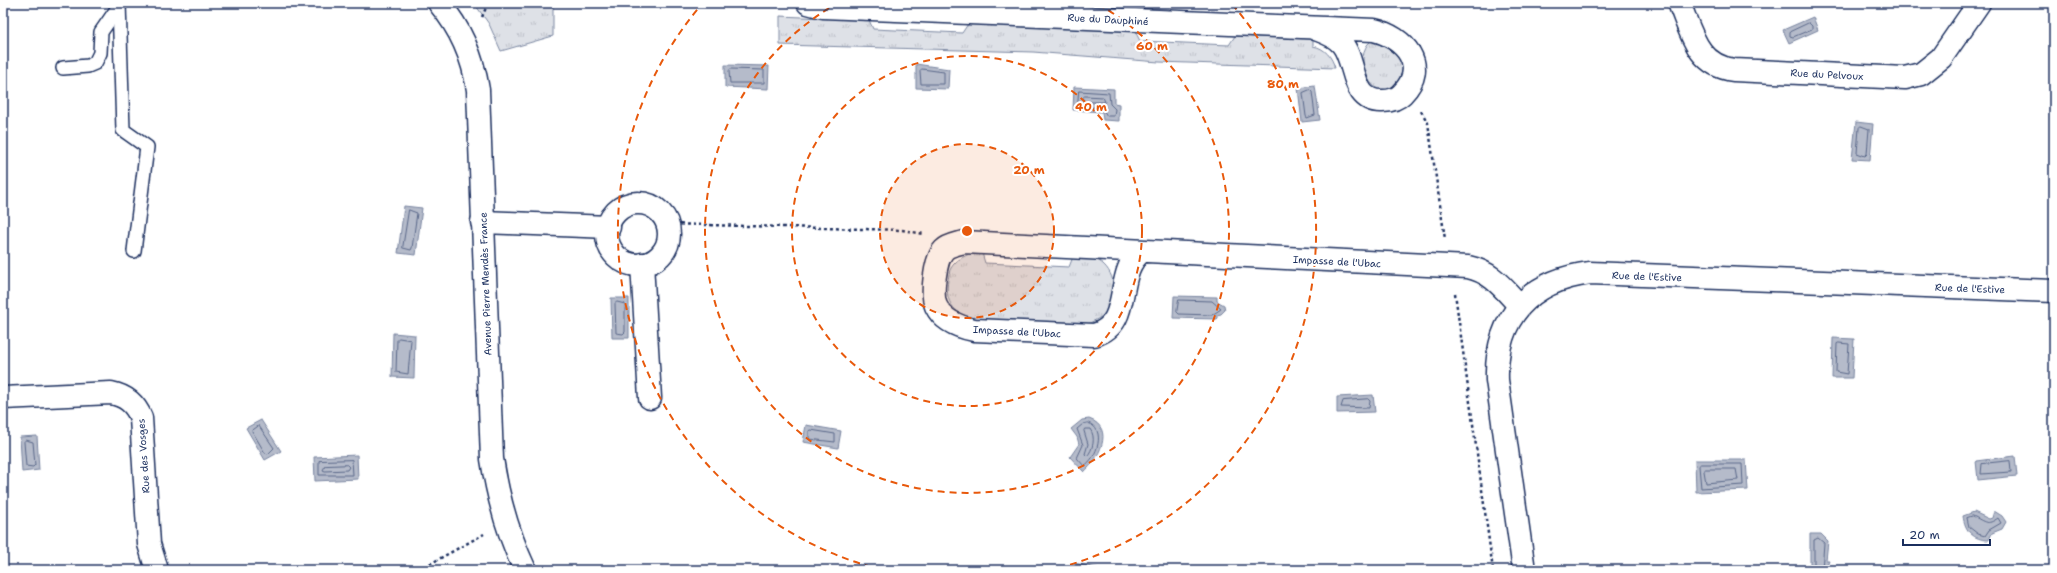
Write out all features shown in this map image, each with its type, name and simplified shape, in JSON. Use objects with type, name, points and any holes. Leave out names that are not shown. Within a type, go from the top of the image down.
[{"type":"street","name":"Avenue Pierre Mendès France","points":[[439,3],[452,20],[466,44],[475,73],[478,90],[492,459],[500,505],[507,528],[525,570]]},
{"type":"street","name":"Rue du Dauphiné","points":[[808,3],[823,7],[1050,10],[1313,28],[1374,30],[1401,42],[1413,60],[1413,76],[1406,89],[1400,96],[1388,101],[1374,100],[1364,95],[1356,84],[1350,59],[1343,45],[1334,38],[1313,28]]},
{"type":"street","name":"Rue du Pelvoux","points":[[1679,3],[1701,53],[1710,62],[1721,67],[1734,70],[1905,78],[1921,74],[1940,58],[1979,3]]},
{"type":"street","points":[[640,203],[652,206],[662,213],[668,224],[669,236],[666,247],[659,257],[642,264],[636,265],[624,261],[615,254],[609,244],[608,227],[610,220],[618,210],[628,205],[640,203]]},
{"type":"street","points":[[482,222],[608,227]]},
{"type":"street","name":"Impasse de l'Ubac","points":[[1141,252],[1134,258],[1129,269],[1120,309],[1114,321],[1101,333],[1087,335],[974,330],[955,325],[941,313],[936,306],[934,297],[936,269],[944,250],[964,242],[1104,248],[1141,252],[1450,267],[1481,270],[1495,280],[1519,305]]},
{"type":"street","points":[[642,264],[650,398]]},
{"type":"street","name":"Rue de l'Estive","points":[[1524,570],[1496,365],[1502,339],[1519,305],[1535,292],[1553,282],[1590,273],[2054,291]]},
{"type":"street","name":"Rue des Vosges","points":[[3,398],[111,393],[119,395],[133,403],[141,418],[149,544],[157,570]]},
{"type":"lane","points":[[63,68],[88,66],[95,63],[100,53],[101,32],[119,4]]},
{"type":"lane","points":[[119,4],[123,130],[147,148],[134,250]]},
{"type":"path","points":[[480,21],[488,3]]},
{"type":"path","points":[[1406,89],[1428,123],[1457,305],[1493,570]]},
{"type":"path","points":[[668,224],[902,230],[928,235],[944,250]]},
{"type":"path","points":[[420,570],[483,535],[507,528]]},
{"type":"green space","points":[[474,3],[553,3],[553,36],[501,51],[489,24]]},
{"type":"green space","points":[[780,16],[869,20],[873,29],[962,33],[968,24],[1135,31],[1140,41],[1229,45],[1235,36],[1313,39],[1313,46],[1321,49],[1327,54],[1332,60],[1335,68],[1159,62],[1033,52],[780,45]]},
{"type":"green space","points":[[1371,41],[1381,44],[1389,49],[1397,55],[1402,62],[1404,69],[1403,76],[1398,84],[1388,91],[1374,87],[1368,79],[1364,68],[1363,56],[1367,45]]},
{"type":"green space","points":[[971,253],[982,253],[985,263],[1069,267],[1073,257],[1093,258],[1106,268],[1113,280],[1114,294],[1110,308],[1104,315],[1088,324],[969,318],[958,312],[951,304],[947,293],[947,287],[949,274],[953,265],[962,257]]},
{"type":"water","points":[[1813,17],[1818,30],[1789,43],[1783,30]]},
{"type":"water","points":[[916,64],[949,69],[948,89],[916,88]]},
{"type":"water","points":[[725,65],[769,66],[768,89],[725,87]]},
{"type":"water","points":[[1315,86],[1320,120],[1302,122],[1298,88]]},
{"type":"water","points":[[1074,87],[1114,89],[1114,103],[1119,104],[1119,121],[1103,120],[1102,112],[1073,110]]},
{"type":"water","points":[[1856,122],[1873,124],[1870,160],[1852,159]]},
{"type":"water","points":[[404,206],[422,208],[416,255],[398,253]]},
{"type":"water","points":[[1174,296],[1217,297],[1217,301],[1224,305],[1225,310],[1221,314],[1217,315],[1217,319],[1173,318]]},
{"type":"water","points":[[611,298],[629,298],[629,338],[612,338]]},
{"type":"water","points":[[393,333],[415,335],[414,378],[392,377]]},
{"type":"water","points":[[1833,338],[1854,339],[1852,378],[1832,378]]},
{"type":"water","points":[[1373,395],[1375,412],[1337,413],[1337,397]]},
{"type":"water","points":[[1089,419],[1097,423],[1102,429],[1103,437],[1099,452],[1084,472],[1070,457],[1079,444],[1077,437],[1071,429],[1082,420]]},
{"type":"water","points":[[261,420],[281,451],[265,460],[246,428]]},
{"type":"water","points":[[806,425],[841,431],[838,448],[803,442]]},
{"type":"water","points":[[37,436],[39,470],[22,472],[20,437]]},
{"type":"water","points":[[357,455],[358,479],[315,481],[314,457]]},
{"type":"water","points":[[2015,456],[2017,476],[1978,480],[1976,461]]},
{"type":"water","points":[[1695,460],[1746,460],[1748,490],[1696,492]]},
{"type":"water","points":[[1994,511],[2002,516],[2006,522],[2002,529],[1992,533],[1989,540],[1983,540],[1971,534],[1966,526],[1963,516],[1974,512],[1989,519],[1992,518]]},
{"type":"water","points":[[1810,534],[1821,534],[1828,541],[1826,560],[1829,560],[1825,570],[1810,570]]},
{"type":"water","points":[[1074,563],[1105,570],[1072,570]]}]
